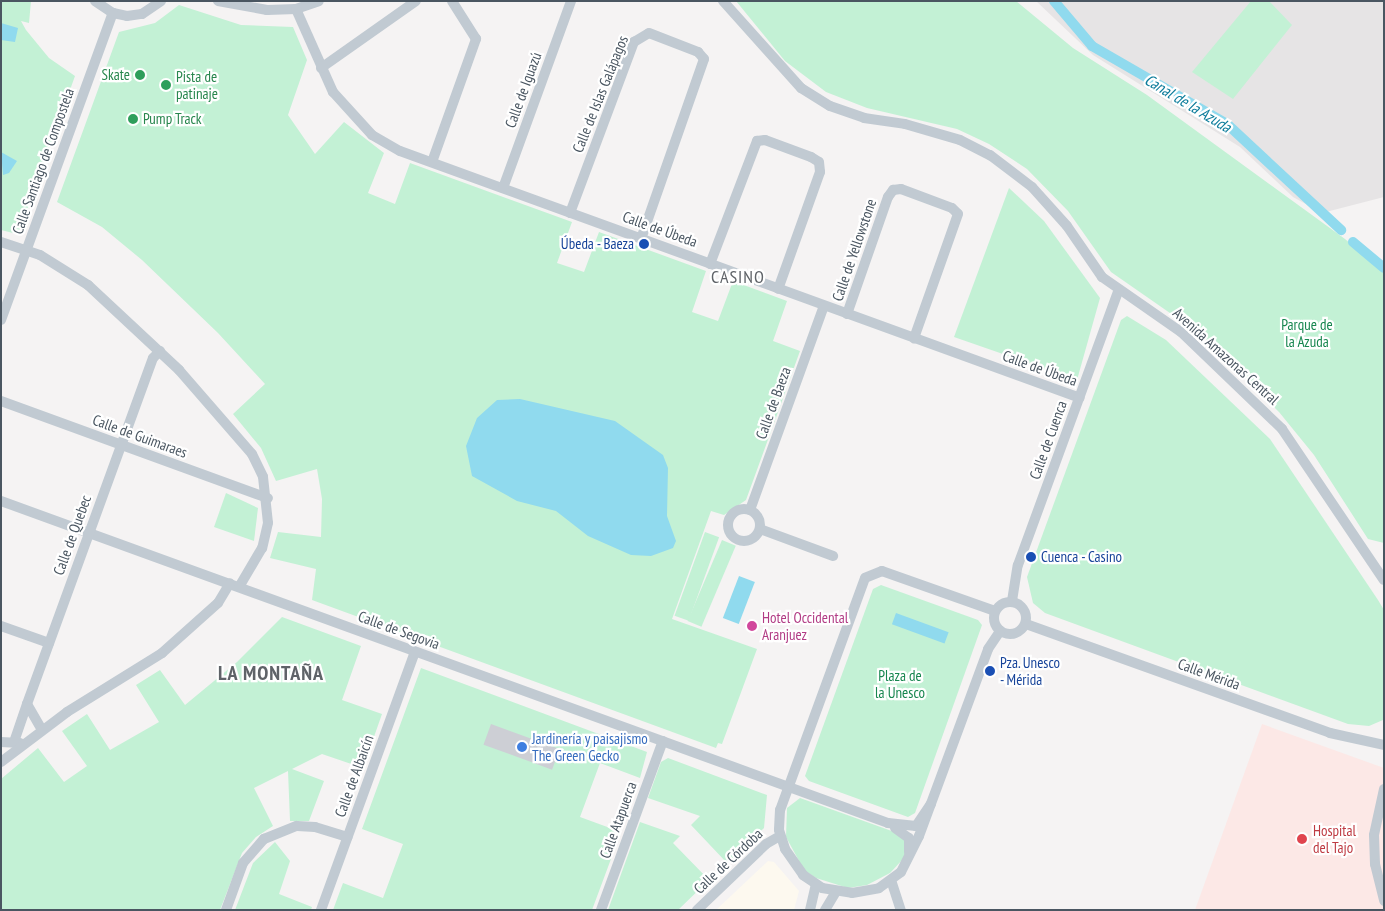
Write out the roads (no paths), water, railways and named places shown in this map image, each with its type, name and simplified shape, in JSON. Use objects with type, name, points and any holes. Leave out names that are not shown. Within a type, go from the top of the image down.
[{"type":"street","points":[[95,1],[113,13],[142,14],[161,1]]},
{"type":"street","points":[[218,1],[241,8],[296,9],[318,1]]},
{"type":"street","points":[[321,68],[416,1]]},
{"type":"street","points":[[432,162],[476,39],[452,1]]},
{"type":"street","name":"Calle de Iguazú","points":[[503,188],[571,1]]},
{"type":"street","name":"Avenida Amazonas Central","points":[[723,1],[777,66],[800,88],[830,106],[864,118],[904,124],[960,140],[1017,173],[1048,202],[1102,277],[1118,291],[1181,332],[1282,429],[1384,580]]},
{"type":"street","name":"Calle de Úbeda","points":[[296,9],[321,68],[351,116],[372,135],[432,162],[1080,398]]},
{"type":"street","name":"Calle Santiago de Compostela","points":[[1,320],[113,13]]},
{"type":"street","name":"Calle de Islas Galápagos","points":[[570,213],[634,42],[649,33],[698,52],[704,59],[641,239]]},
{"type":"street","points":[[710,264],[751,148],[764,140],[802,153],[819,162],[820,172],[778,289]]},
{"type":"street","name":"Calle de Yellowstone","points":[[847,314],[888,197],[894,190],[901,189],[952,208],[958,214],[914,338]]},
{"type":"street","points":[[1,242],[27,249],[88,286],[160,351],[252,454],[263,477],[268,498],[268,523],[262,548],[218,603],[162,653],[42,730],[18,743],[2,762]]},
{"type":"street","name":"Calle de Cuenca","points":[[1012,601],[1018,565],[1118,291]]},
{"type":"street","name":"Calle de Baeza","points":[[750,510],[824,306]]},
{"type":"street","name":"Calle de Quebec","points":[[18,743],[28,704],[120,445],[153,358],[160,351]]},
{"type":"street","name":"Calle de Guimaraes","points":[[1,401],[268,498]]},
{"type":"street","name":"Calle de Segovia","points":[[1,501],[788,786]]},
{"type":"street","points":[[750,510],[758,517],[760,529],[745,542],[728,531],[732,514],[750,510]]},
{"type":"street","points":[[760,529],[833,556]]},
{"type":"street","points":[[994,611],[882,571],[869,574],[860,586],[781,805],[780,836],[794,866],[816,885],[836,892],[863,892],[891,880],[906,863],[931,804],[988,649],[1000,631]]},
{"type":"street","points":[[1012,601],[1022,607],[1026,624],[1015,634],[1000,631],[994,622],[994,611],[1002,604],[1012,601]]},
{"type":"street","name":"Calle Mérida","points":[[1026,624],[1322,730],[1384,745]]},
{"type":"street","points":[[1,626],[49,643]]},
{"type":"street","name":"Calle de Albaicín","points":[[321,910],[415,652]]},
{"type":"street","points":[[28,704],[42,730]]},
{"type":"street","name":"Calle Atapuerca","points":[[601,910],[663,741]]},
{"type":"street","points":[[1,742],[18,743]]},
{"type":"street","points":[[1,748],[2,762]]},
{"type":"street","points":[[788,786],[888,823],[916,826],[931,804]]},
{"type":"street","points":[[1384,789],[1374,835],[1375,864],[1384,900]]},
{"type":"street","points":[[781,805],[797,795],[823,799]]},
{"type":"street","points":[[888,823],[909,838],[906,863]]},
{"type":"street","points":[[226,910],[243,863],[264,839],[297,826],[347,837]]},
{"type":"street","name":"Calle de Córdoba","points":[[697,910],[766,844],[780,836]]},
{"type":"street","points":[[891,880],[901,907]]},
{"type":"street","points":[[810,910],[816,885]]},
{"type":"street","points":[[825,910],[836,892]]},
{"type":"water","points":[[1,23],[18,28],[15,42],[1,40]]},
{"type":"water","points":[[1,152],[17,161],[9,173],[3,175]]},
{"type":"water","points":[[520,399],[615,421],[663,455],[668,468],[667,516],[676,541],[673,548],[651,556],[631,555],[588,536],[556,511],[517,501],[472,476],[466,446],[477,418],[497,400]]},
{"type":"water","points":[[739,576],[755,582],[739,624],[723,618]]},
{"type":"water","points":[[896,613],[949,632],[945,643],[892,624]]},
{"type":"waterway","name":"Canal de la Azuda","points":[[1054,1],[1092,46],[1227,124],[1341,230]]},
{"type":"waterway","name":"Canal de la Azuda","points":[[1353,242],[1384,268]]},
{"type":"place","name":"Skate","points":[[140,75]]},
{"type":"place","name":"Pista de patinaje","points":[[166,85]]},
{"type":"place","name":"Pump Track","points":[[133,119]]},
{"type":"place","name":"Úbeda - Baeza","points":[[644,244]]},
{"type":"place","name":"Cuenca - Casino","points":[[1031,557]]},
{"type":"place","name":"Hotel Occidental Aranjuez","points":[[752,626]]},
{"type":"place","name":"Pza. Unesco - Mérida","points":[[990,671]]},
{"type":"place","name":"Jardinería y paisajismo The Green Gecko","points":[[522,747]]},
{"type":"place","name":"Hospital del Tajo","points":[[1302,839]]},
{"type":"district","name":"CASINO","points":[[738,277]]},
{"type":"district","name":"LA MONTAÑA","points":[[271,673]]},
{"type":"park label","name":"Parque de la Azuda","points":[[1307,332]]},
{"type":"park label","name":"Plaza de la Unesco","points":[[900,684]]}]
